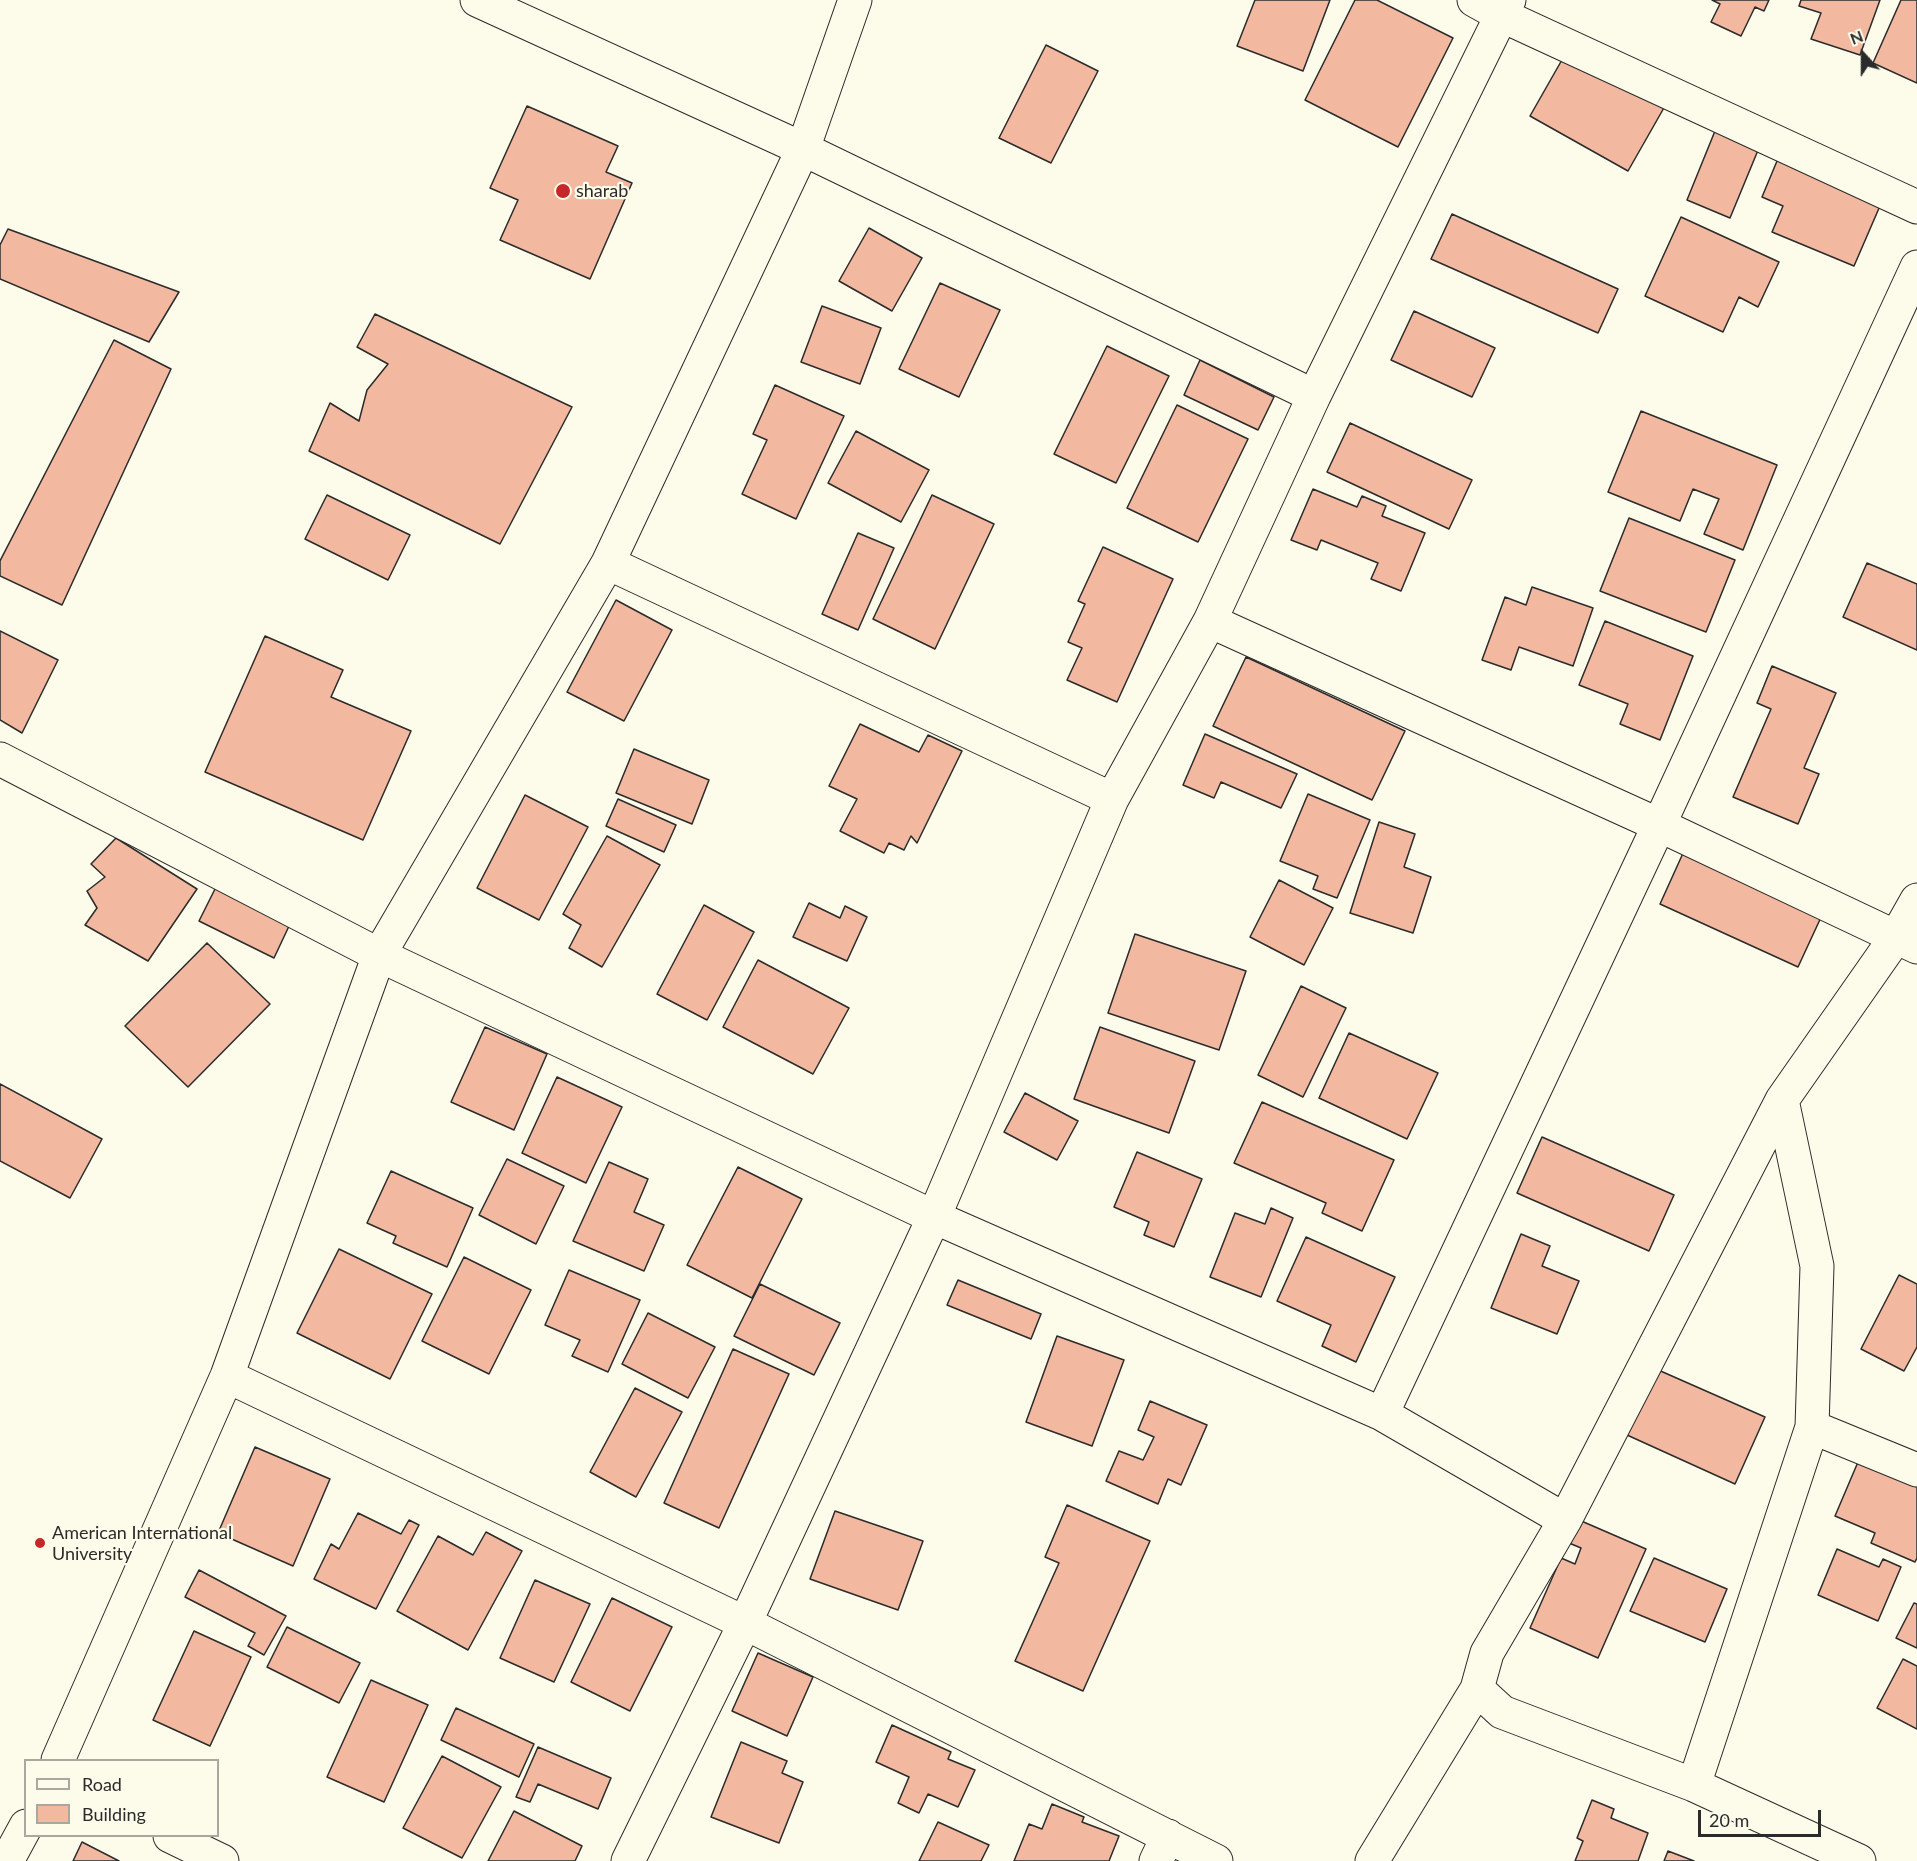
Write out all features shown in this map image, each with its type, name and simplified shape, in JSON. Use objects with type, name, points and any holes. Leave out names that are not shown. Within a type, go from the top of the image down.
[{"type":"street","points":[[477,0],[803,149],[1314,396]]},
{"type":"street","points":[[59,1759],[227,1376],[379,955],[608,563],[803,149],[855,0]]},
{"type":"street","points":[[628,1861],[745,1623],[934,1217],[1112,799],[1210,621],[1495,5],[1917,207]]},
{"type":"street","points":[[1382,1414],[1659,825],[1917,267]]},
{"type":"street","points":[[608,563],[1112,799]]},
{"type":"street","points":[[1210,621],[1659,825],[1906,942]]},
{"type":"street","points":[[0,759],[379,955],[934,1217],[1382,1414],[1565,1520]]},
{"type":"street","points":[[1372,1861],[1477,1689],[1487,1653],[1565,1520],[1782,1100],[1906,942],[1917,900]]},
{"type":"street","points":[[1694,1785],[1812,1427],[1817,1266],[1782,1100]]},
{"type":"street","points":[[227,1376],[745,1623],[1162,1849],[1216,1861]]},
{"type":"street","points":[[1812,1427],[1917,1470]]},
{"type":"street","points":[[1477,1689],[1502,1712],[1694,1785],[1859,1861]]},
{"type":"street","points":[[8,1861],[24,1830]]},
{"type":"street","points":[[172,1837],[222,1861]]},
{"type":"building","points":[[1255,0],[1330,0],[1303,71],[1237,46]]},
{"type":"building","points":[[1355,0],[1377,0],[1453,38],[1398,147],[1305,100]]},
{"type":"building","points":[[1712,0],[1769,0],[1764,11],[1755,7],[1741,36],[1711,22],[1720,4]]},
{"type":"building","points":[[1801,0],[1880,0],[1860,55],[1811,39],[1821,13],[1799,6]]},
{"type":"building","points":[[1901,0],[1917,0],[1917,83],[1873,63]]},
{"type":"building","points":[[1046,45],[1098,71],[1051,163],[999,138]]},
{"type":"building","points":[[1567,51],[1665,106],[1628,171],[1530,116]]},
{"type":"building","points":[[527,106],[618,146],[606,172],[632,183],[590,279],[500,240],[518,200],[490,188]]},
{"type":"building","points":[[1717,126],[1761,143],[1730,218],[1687,200]]},
{"type":"building","points":[[1782,149],[1886,192],[1854,266],[1772,232],[1783,206],[1762,197]]},
{"type":"building","points":[[1452,214],[1618,289],[1598,333],[1431,259]]},
{"type":"building","points":[[1681,217],[1779,262],[1758,307],[1739,297],[1723,332],[1645,296]]},
{"type":"building","points":[[869,228],[922,258],[892,311],[839,281]]},
{"type":"building","points":[[8,229],[179,292],[149,342],[0,279],[0,245]]},
{"type":"building","points":[[940,283],[1000,310],[959,397],[899,369]]},
{"type":"building","points":[[822,306],[881,328],[860,384],[801,362]]},
{"type":"building","points":[[1414,311],[1495,348],[1472,397],[1391,360]]},
{"type":"building","points":[[375,314],[572,407],[500,544],[309,451],[330,403],[359,421],[367,390],[388,364],[357,347]]},
{"type":"building","points":[[114,340],[171,369],[62,605],[0,576],[0,561]]},
{"type":"building","points":[[1107,346],[1169,376],[1116,483],[1054,454]]},
{"type":"building","points":[[1200,360],[1274,397],[1258,430],[1184,395]]},
{"type":"building","points":[[775,385],[844,416],[796,519],[742,494],[767,440],[753,434]]},
{"type":"building","points":[[1177,405],[1248,439],[1198,542],[1127,508]]},
{"type":"building","points":[[1641,411],[1777,465],[1743,550],[1704,534],[1719,499],[1693,489],[1680,521],[1608,492]]},
{"type":"building","points":[[1350,423],[1472,480],[1449,529],[1327,472]]},
{"type":"building","points":[[856,431],[929,470],[901,522],[828,483]]},
{"type":"building","points":[[1313,489],[1357,507],[1362,496],[1386,506],[1382,516],[1425,533],[1401,591],[1371,579],[1378,563],[1321,540],[1317,550],[1291,540]]},
{"type":"building","points":[[327,495],[410,535],[388,580],[305,539]]},
{"type":"building","points":[[932,495],[994,524],[935,649],[873,619]]},
{"type":"building","points":[[1629,518],[1735,560],[1706,632],[1600,591]]},
{"type":"building","points":[[858,533],[894,548],[858,630],[822,614]]},
{"type":"building","points":[[1103,547],[1173,579],[1117,702],[1067,680],[1082,648],[1068,642],[1085,604],[1078,601]]},
{"type":"building","points":[[1867,563],[1917,584],[1917,650],[1843,617]]},
{"type":"building","points":[[1532,587],[1593,608],[1573,666],[1519,647],[1511,670],[1482,660],[1505,597],[1526,605]]},
{"type":"building","points":[[616,600],[672,630],[624,721],[567,692]]},
{"type":"building","points":[[1605,621],[1693,656],[1660,740],[1620,724],[1628,704],[1579,685]]},
{"type":"building","points":[[0,631],[58,660],[22,733],[0,720]]},
{"type":"building","points":[[265,636],[343,670],[331,697],[411,731],[363,840],[205,772]]},
{"type":"building","points":[[1246,657],[1405,731],[1372,800],[1213,726]]},
{"type":"building","points":[[1772,666],[1836,693],[1804,768],[1819,774],[1798,824],[1733,797],[1771,709],[1757,703]]},
{"type":"building","points":[[860,724],[919,752],[928,735],[962,751],[917,843],[911,836],[904,850],[889,843],[884,853],[840,831],[857,799],[829,786]]},
{"type":"building","points":[[1205,734],[1297,774],[1281,808],[1221,782],[1214,798],[1183,785]]},
{"type":"building","points":[[634,749],[709,780],[692,824],[616,793]]},
{"type":"building","points":[[1308,794],[1370,820],[1337,898],[1313,889],[1318,876],[1280,861]]},
{"type":"building","points":[[525,795],[588,827],[539,920],[477,888]]},
{"type":"building","points":[[618,799],[676,825],[664,852],[606,826]]},
{"type":"building","points":[[1379,822],[1415,834],[1404,867],[1431,877],[1413,933],[1350,913]]},
{"type":"building","points":[[607,836],[660,865],[602,967],[569,948],[581,925],[563,914]]},
{"type":"building","points":[[116,838],[197,889],[148,961],[85,925],[97,908],[87,891],[105,877],[91,864]]},
{"type":"building","points":[[1684,851],[1823,913],[1798,967],[1660,904]]},
{"type":"building","points":[[1279,880],[1333,908],[1304,965],[1250,937]]},
{"type":"building","points":[[216,887],[290,924],[274,958],[199,921]]},
{"type":"building","points":[[809,903],[840,918],[845,906],[867,917],[847,961],[793,937]]},
{"type":"building","points":[[704,905],[754,932],[707,1020],[657,994]]},
{"type":"building","points":[[1135,934],[1246,971],[1219,1050],[1108,1013]]},
{"type":"building","points":[[207,943],[270,1004],[188,1087],[125,1026]]},
{"type":"building","points":[[758,960],[849,1008],[813,1074],[723,1027]]},
{"type":"building","points":[[1301,986],[1346,1008],[1303,1097],[1258,1075]]},
{"type":"building","points":[[485,1027],[547,1054],[514,1130],[451,1102]]},
{"type":"building","points":[[1100,1027],[1195,1061],[1169,1133],[1074,1099]]},
{"type":"building","points":[[1349,1033],[1438,1073],[1407,1139],[1319,1098]]},
{"type":"building","points":[[557,1077],[622,1107],[586,1183],[522,1153]]},
{"type":"building","points":[[0,1084],[102,1139],[70,1198],[0,1161]]},
{"type":"building","points":[[1025,1093],[1078,1121],[1057,1160],[1004,1132]]},
{"type":"building","points":[[1262,1102],[1394,1160],[1362,1231],[1322,1213],[1326,1203],[1234,1163]]},
{"type":"building","points":[[1542,1137],[1674,1195],[1649,1251],[1517,1193]]},
{"type":"building","points":[[1137,1152],[1202,1179],[1174,1247],[1144,1235],[1149,1222],[1114,1207]]},
{"type":"building","points":[[507,1159],[564,1186],[536,1244],[479,1215]]},
{"type":"building","points":[[609,1162],[648,1179],[634,1212],[664,1225],[644,1271],[573,1241]]},
{"type":"building","points":[[738,1167],[802,1199],[752,1298],[687,1265]]},
{"type":"building","points":[[391,1171],[473,1208],[447,1267],[393,1243],[396,1236],[367,1223]]},
{"type":"building","points":[[1271,1208],[1293,1218],[1261,1297],[1210,1277],[1235,1213],[1265,1224]]},
{"type":"building","points":[[1521,1234],[1550,1246],[1542,1266],[1579,1281],[1557,1334],[1491,1308]]},
{"type":"building","points":[[1306,1237],[1395,1277],[1356,1362],[1322,1346],[1331,1325],[1277,1301]]},
{"type":"building","points":[[339,1249],[432,1294],[390,1379],[297,1333]]},
{"type":"building","points":[[464,1257],[531,1290],[489,1374],[422,1341]]},
{"type":"building","points":[[569,1270],[640,1300],[608,1372],[572,1356],[580,1340],[545,1325]]},
{"type":"building","points":[[1899,1275],[1917,1284],[1917,1347],[1904,1371],[1861,1349]]},
{"type":"building","points":[[958,1280],[1041,1314],[1031,1339],[947,1305]]},
{"type":"building","points":[[760,1284],[840,1323],[814,1375],[734,1336]]},
{"type":"building","points":[[648,1313],[715,1347],[688,1398],[622,1364]]},
{"type":"building","points":[[1057,1336],[1124,1360],[1092,1446],[1026,1422]]},
{"type":"building","points":[[733,1349],[789,1374],[719,1528],[664,1503]]},
{"type":"building","points":[[1656,1369],[1765,1417],[1735,1484],[1627,1435]]},
{"type":"building","points":[[635,1388],[682,1412],[636,1497],[590,1472]]},
{"type":"building","points":[[1150,1401],[1207,1425],[1181,1485],[1168,1479],[1158,1504],[1106,1481],[1119,1451],[1143,1460],[1154,1437],[1138,1430]]},
{"type":"building","points":[[255,1447],[330,1479],[293,1566],[218,1533]]},
{"type":"building","points":[[1858,1462],[1917,1487],[1917,1558],[1915,1562],[1871,1543],[1875,1533],[1835,1516]]},
{"type":"building","points":[[1067,1505],[1150,1541],[1083,1691],[1015,1661],[1059,1563],[1045,1557]]},
{"type":"building","points":[[835,1511],[923,1541],[898,1610],[810,1579]]},
{"type":"building","points":[[358,1513],[401,1534],[409,1520],[419,1525],[376,1609],[314,1579],[331,1544],[339,1549]]},
{"type":"building","points":[[1579,1520],[1646,1549],[1598,1658],[1530,1628],[1561,1558],[1575,1564],[1581,1548],[1569,1543]]},
{"type":"building","points":[[486,1532],[522,1551],[468,1650],[397,1611],[438,1536],[473,1555]]},
{"type":"building","points":[[1837,1549],[1879,1567],[1883,1559],[1901,1567],[1878,1621],[1818,1595]]},
{"type":"building","points":[[1654,1558],[1727,1589],[1705,1642],[1630,1611]]},
{"type":"building","points":[[199,1570],[286,1616],[264,1655],[248,1646],[255,1633],[185,1597]]},
{"type":"building","points":[[535,1580],[590,1604],[554,1682],[500,1658]]},
{"type":"building","points":[[612,1598],[672,1627],[630,1711],[571,1682]]},
{"type":"building","points":[[1914,1603],[1917,1604],[1917,1648],[1896,1638]]},
{"type":"building","points":[[287,1627],[360,1663],[339,1703],[267,1667]]},
{"type":"building","points":[[194,1631],[251,1657],[210,1746],[153,1720]]},
{"type":"building","points":[[758,1653],[813,1677],[787,1736],[732,1711]]},
{"type":"building","points":[[1903,1659],[1917,1666],[1917,1729],[1877,1708]]},
{"type":"building","points":[[371,1680],[428,1705],[384,1802],[327,1777]]},
{"type":"building","points":[[456,1708],[534,1744],[519,1777],[441,1740]]},
{"type":"building","points":[[892,1725],[951,1752],[948,1759],[975,1770],[958,1807],[928,1794],[919,1813],[898,1803],[909,1777],[876,1762]]},
{"type":"building","points":[[741,1742],[787,1761],[782,1773],[803,1782],[779,1843],[711,1817]]},
{"type":"building","points":[[538,1747],[611,1778],[598,1809],[538,1784],[530,1802],[516,1797]]},
{"type":"building","points":[[442,1756],[501,1787],[462,1858],[403,1828]]},
{"type":"building","points":[[1592,1800],[1614,1809],[1611,1818],[1648,1833],[1638,1861],[1575,1861],[1583,1841],[1577,1838]]},
{"type":"building","points":[[1052,1804],[1084,1817],[1082,1822],[1119,1836],[1109,1861],[1014,1861],[1029,1824],[1042,1829]]},
{"type":"building","points":[[514,1811],[582,1846],[575,1861],[488,1861]]},
{"type":"building","points":[[938,1822],[989,1845],[981,1861],[919,1861]]},
{"type":"building","points":[[82,1842],[119,1861],[73,1861]]},
{"type":"building","points":[[1668,1851],[1694,1861],[1664,1861]]},
{"type":"place","name":"sharab","points":[[563,191]]},
{"type":"place","name":"American International University","points":[[40,1543]]}]
